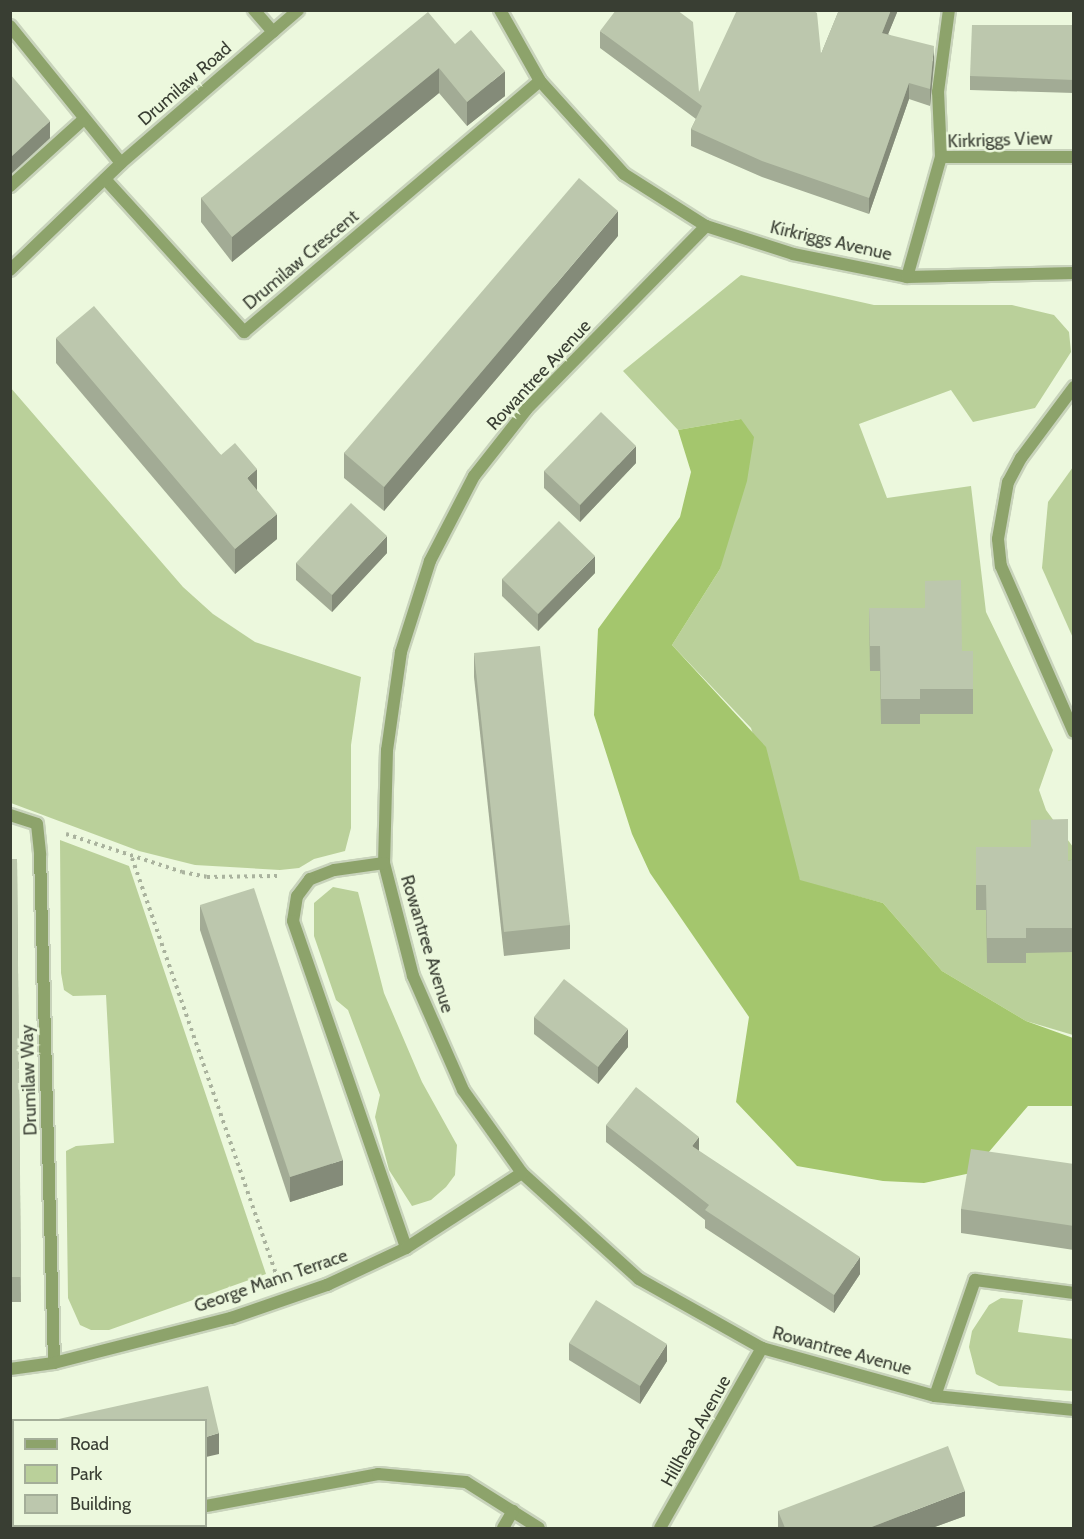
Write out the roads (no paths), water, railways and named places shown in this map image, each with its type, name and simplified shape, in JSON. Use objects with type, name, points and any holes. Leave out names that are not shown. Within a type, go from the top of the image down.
[{"type":"street","points":[[254,10],[273,32]]},
{"type":"street","name":"Drumilaw Road","points":[[10,270],[121,163],[298,10]]},
{"type":"street","name":"Kirkriggs Avenue","points":[[500,10],[540,81],[624,174],[706,226],[793,254],[907,277],[1074,273]]},
{"type":"street","points":[[941,157],[938,92],[949,10]]},
{"type":"street","points":[[10,26],[121,163]]},
{"type":"street","name":"Drumilaw Crescent","points":[[105,179],[244,332],[540,81]]},
{"type":"street","points":[[10,186],[84,119]]},
{"type":"street","name":"Kirkriggs View","points":[[907,277],[941,157],[1074,157]]},
{"type":"street","name":"Rowantree Avenue","points":[[706,226],[526,410],[474,476],[430,561],[399,662],[387,750],[384,863],[413,976],[435,1033],[463,1090],[522,1173],[639,1279],[762,1348],[935,1396],[1074,1410]]},
{"type":"street","points":[[1074,387],[1021,458],[1008,482],[998,538],[1001,566],[1074,732]]},
{"type":"street","name":"Drumilaw Way","points":[[10,814],[37,824],[54,1363]]},
{"type":"street","points":[[384,863],[334,870],[310,879],[297,896],[293,921],[406,1248]]},
{"type":"street","name":"George Mann Terrace","points":[[10,1369],[54,1363],[231,1318],[285,1300],[406,1248],[522,1173]]},
{"type":"street","points":[[935,1396],[975,1280],[1074,1293]]},
{"type":"street","name":"Hillhead Avenue","points":[[660,1528],[762,1348]]},
{"type":"street","points":[[207,1506],[378,1474],[466,1482],[539,1528]]},
{"type":"street","points":[[503,1528],[513,1511]]},
{"type":"street","points":[[23,1528],[38,1527]]}]
